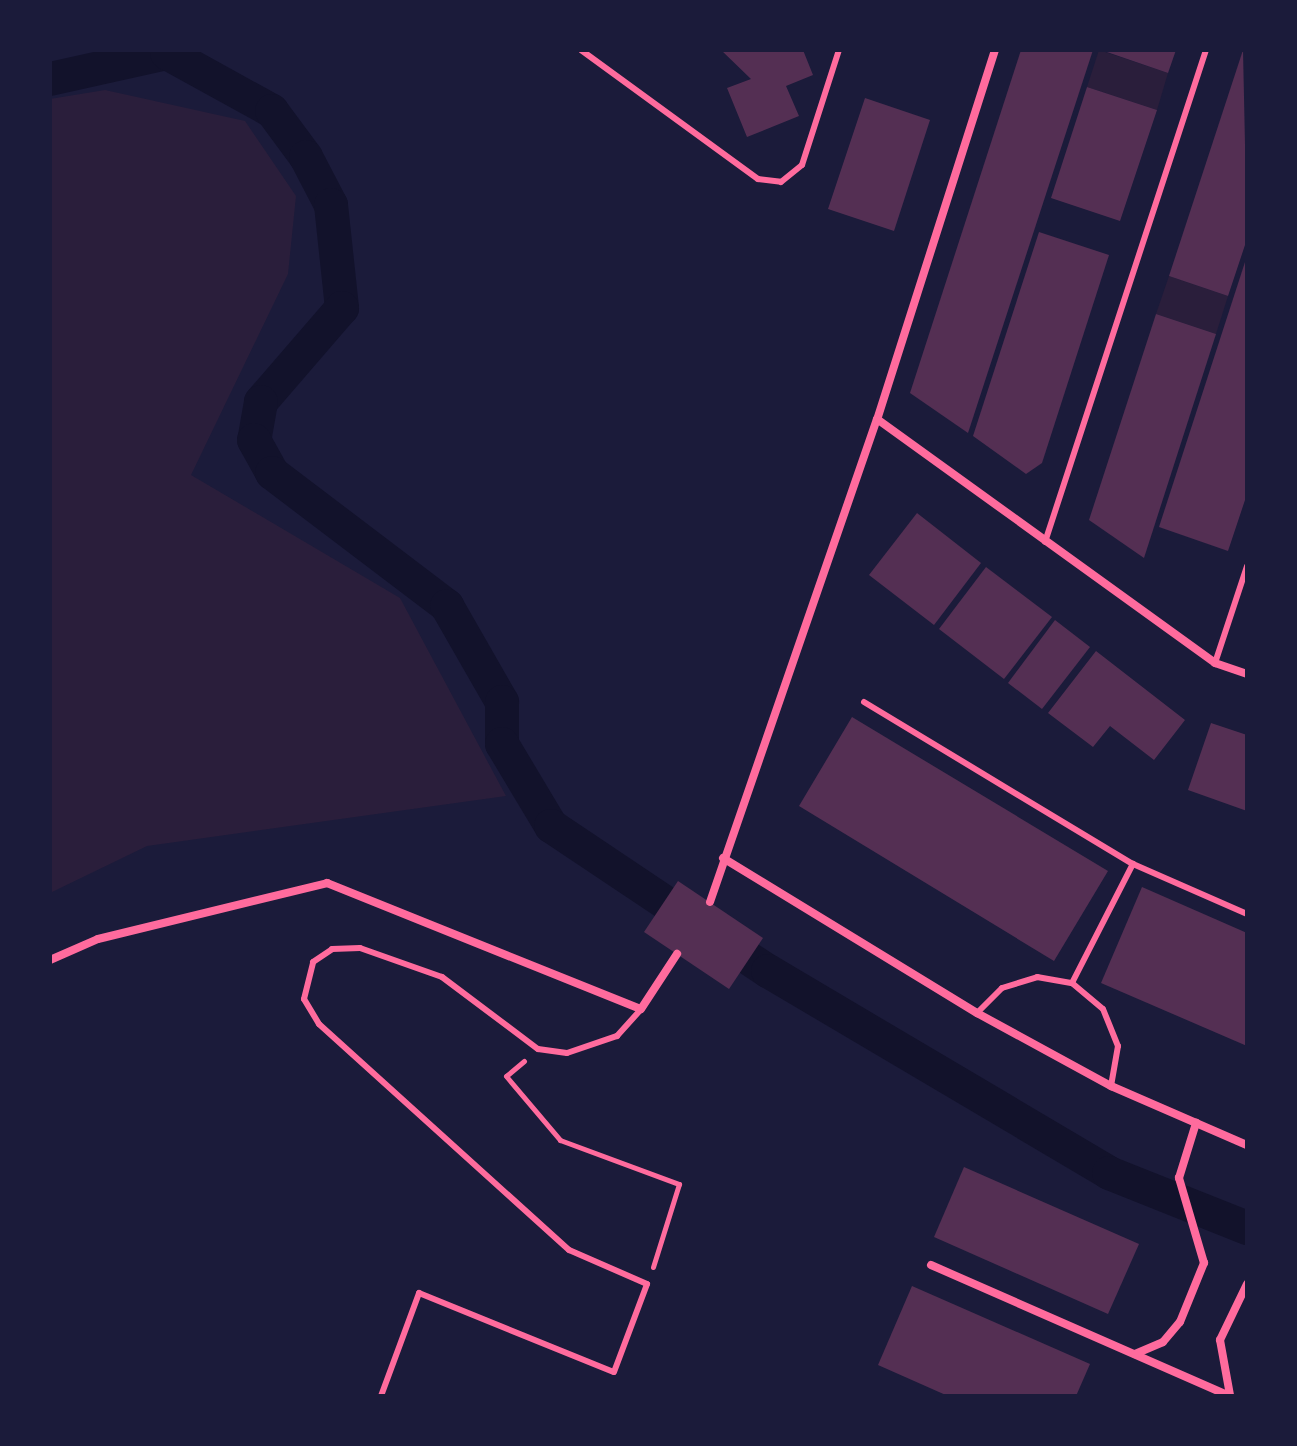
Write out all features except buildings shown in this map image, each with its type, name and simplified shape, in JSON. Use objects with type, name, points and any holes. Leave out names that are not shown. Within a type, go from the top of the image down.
[{"type":"street","points":[[710,902],[877,419],[995,50]]},
{"type":"street","points":[[877,419],[1215,663],[1247,674]]},
{"type":"street","points":[[723,858],[977,1013],[1111,1086],[1247,1145]]},
{"type":"street","points":[[50,960],[98,939],[327,883],[641,1009],[677,954]]},
{"type":"street","points":[[1135,1354],[1163,1342],[1180,1322],[1204,1263],[1188,1219],[1179,1178],[1196,1123]]},
{"type":"street","points":[[931,1265],[1230,1396]]},
{"type":"street","points":[[1230,1396],[1220,1340],[1247,1284]]},
{"type":"lane","points":[[581,50],[758,179],[781,182],[802,165],[839,50]]},
{"type":"lane","points":[[1045,542],[1206,50]]},
{"type":"lane","points":[[1215,663],[1247,566]]},
{"type":"lane","points":[[864,702],[1133,864],[1247,914]]},
{"type":"lane","points":[[1072,983],[1133,864]]},
{"type":"lane","points":[[381,1396],[419,1293],[614,1372],[647,1284],[569,1250],[531,1219],[319,1024],[304,999],[305,980],[332,949],[360,948],[442,977],[538,1049],[596,1047],[641,1009]]},
{"type":"lane","points":[[977,1013],[1002,988],[1025,980],[1072,983],[1103,1009],[1118,1046],[1111,1086]]},
{"type":"path","points":[[538,1049],[506,1076],[560,1140],[679,1184],[647,1284]]},
{"type":"shaded area","points":[[1099,50],[1168,73],[1157,110],[1087,87]]},
{"type":"shaded area","points":[[105,90],[245,121],[296,196],[288,274],[191,475],[400,598],[506,796],[147,846],[50,893],[50,99]]},
{"type":"shaded area","points":[[1169,276],[1228,296],[1216,334],[1156,314]]},
{"type":"waterway","points":[[50,79],[167,53],[272,111],[306,157],[331,205],[342,308],[261,402],[254,440],[272,473],[447,606],[502,702],[502,744],[551,826],[768,971],[1109,1173],[1247,1228]]}]
